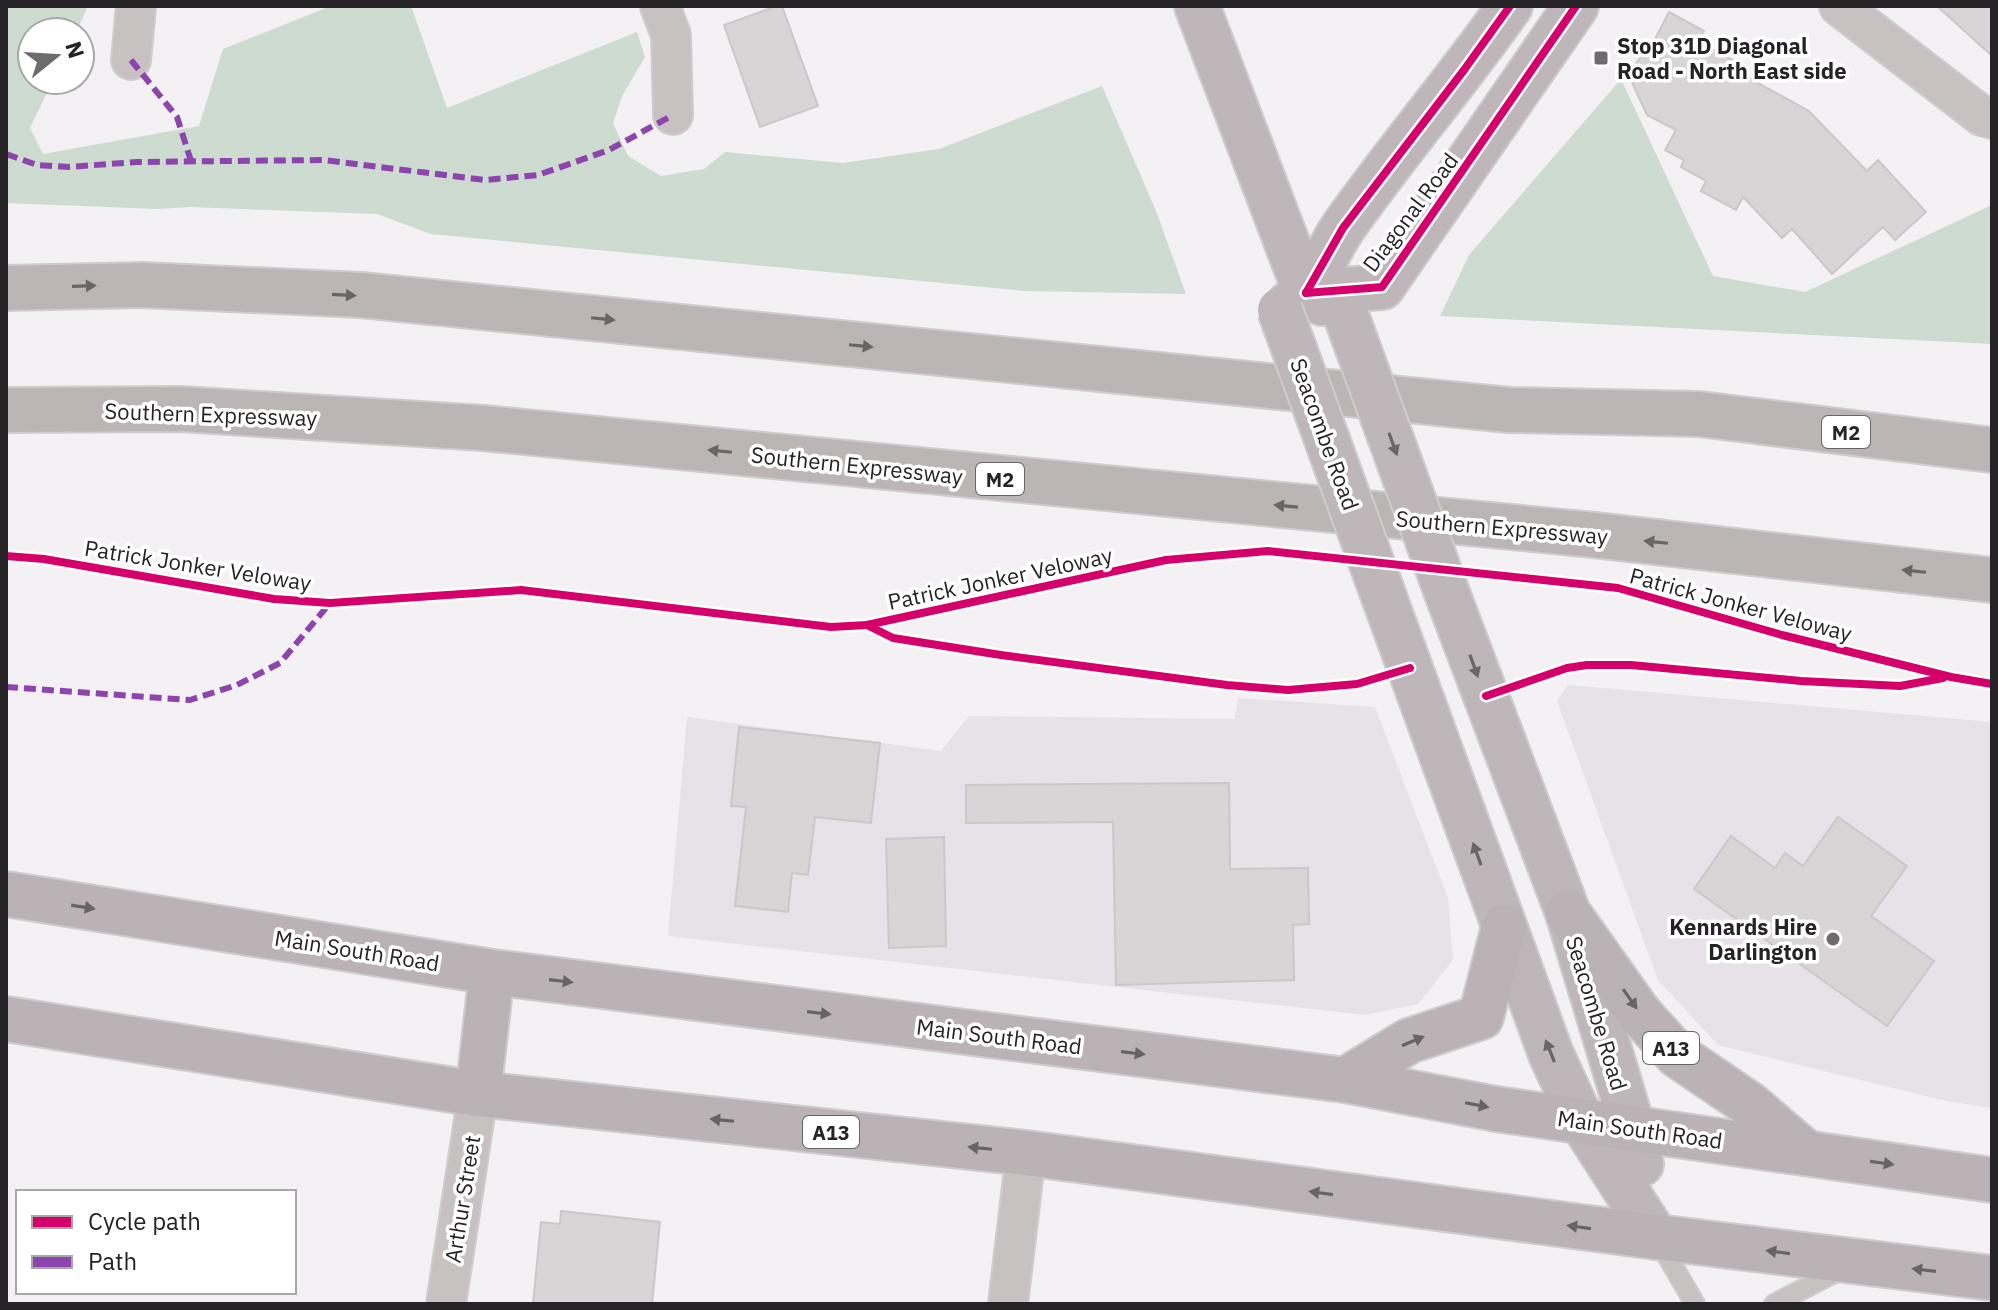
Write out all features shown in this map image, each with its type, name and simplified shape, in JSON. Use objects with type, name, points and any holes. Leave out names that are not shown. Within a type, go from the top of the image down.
[{"type":"highway","name":"M2","points":[[6,288],[143,285],[361,295],[1509,410],[1699,414],[1992,450]]},
{"type":"highway","name":"Southern Expressway","points":[[6,410],[181,409],[483,428],[1594,535],[1992,580]]},
{"type":"highway","points":[[1699,414],[1992,420]]},
{"type":"highway","name":"Main South Road","points":[[6,894],[492,972],[1345,1080],[1496,1109],[1992,1180]]},
{"type":"highway","name":"A13","points":[[1568,913],[1639,1013],[1677,1055],[1749,1104],[1805,1152]]},
{"type":"highway","points":[[1345,1080],[1409,1041],[1481,1017],[1504,927]]},
{"type":"highway","points":[[478,1094],[492,972]]},
{"type":"highway","name":"A13","points":[[6,1019],[478,1094],[1026,1153],[1855,1263],[1992,1278]]},
{"type":"main road","name":"Seacombe Road","points":[[1197,6],[1293,302],[1380,586],[1551,1054],[1582,1122],[1656,1237]]},
{"type":"main road","name":"Diagonal Road","points":[[1293,302],[1343,228],[1510,6]]},
{"type":"main road","name":"Diagonal Road","points":[[1293,302],[1382,287],[1576,6]]},
{"type":"main road","name":"Seacombe Road","points":[[1293,302],[1347,318],[1568,913],[1633,1129],[1656,1237]]},
{"type":"street","points":[[131,60],[136,6]]},
{"type":"street","points":[[660,6],[671,35],[673,115]]},
{"type":"street","points":[[1839,6],[1982,116],[1992,119]]},
{"type":"street","name":"Arthur Street","points":[[446,1304],[478,1094]]},
{"type":"street","points":[[1008,1304],[1026,1153]]},
{"type":"lane","points":[[1656,1237],[1695,1304]]},
{"type":"lane","points":[[1774,1304],[1855,1263]]},
{"type":"shaded area","points":[[6,6],[88,6],[83,16],[16,16],[16,96],[45,96],[30,128],[43,154],[199,126],[223,49],[331,6],[411,6],[447,108],[637,32],[645,57],[622,96],[613,123],[628,156],[661,176],[704,169],[725,152],[843,163],[939,149],[1102,86],[1156,211],[1186,294],[1025,291],[431,234],[377,214],[6,203]]},
{"type":"shaded area","points":[[1621,79],[1713,276],[1805,292],[1992,205],[1992,344],[1440,316],[1469,255]]},
{"type":"shaded area","points":[[1568,685],[1992,722],[1992,1108],[1946,1101],[1718,1045],[1658,980],[1557,701]]},
{"type":"shaded area","points":[[1238,698],[1375,707],[1448,898],[1453,960],[1418,1004],[1365,1015],[668,936],[687,717],[941,751],[969,716],[1235,719]]},
{"type":"building","points":[[782,6],[818,106],[760,127],[724,25]]},
{"type":"building","points":[[1937,6],[1992,6],[1992,56]]},
{"type":"building","points":[[1669,12],[1704,31],[1698,42],[1742,65],[1738,72],[1809,111],[1867,171],[1878,160],[1926,212],[1895,240],[1883,227],[1832,274],[1792,229],[1782,238],[1743,197],[1736,210],[1701,191],[1706,181],[1681,167],[1684,160],[1665,150],[1676,130],[1647,115],[1629,76],[1641,55],[1645,58]]},
{"type":"building","points":[[739,727],[880,743],[871,823],[815,817],[808,875],[792,873],[788,912],[735,906],[746,807],[731,806]]},
{"type":"building","points":[[1229,783],[1230,869],[1308,868],[1309,924],[1293,925],[1294,980],[1116,985],[1113,822],[966,823],[966,785]]},
{"type":"building","name":"Kennards Hire Darlington","points":[[1838,817],[1907,866],[1871,916],[1934,961],[1887,1026],[1694,889],[1731,836],[1775,868],[1785,853],[1803,866]]},
{"type":"building","points":[[944,837],[946,946],[889,948],[886,839]]},
{"type":"building","points":[[561,1211],[660,1222],[652,1304],[533,1304],[541,1222],[560,1224]]},
{"type":"marked path","points":[[131,60],[177,117],[191,161]]},
{"type":"marked path","points":[[6,154],[37,165],[68,167],[137,162],[323,160],[485,180],[538,175],[609,150],[673,115]]},
{"type":"marked path","points":[[6,687],[190,700],[237,685],[280,663],[330,603]]},
{"type":"cycle path","points":[[1306,293],[1343,228],[1510,6]]},
{"type":"cycle path","points":[[1306,293],[1382,287],[1576,6]]},
{"type":"cycle path","name":"Patrick Jonker Veloway","points":[[6,556],[44,559],[274,599],[330,603],[521,590],[831,627],[867,625],[1166,560],[1268,551],[1618,588],[1782,635],[1951,677],[1992,684]]},
{"type":"cycle path","points":[[867,625],[893,638],[1001,655],[1227,685],[1288,690],[1357,684],[1410,668]]},
{"type":"cycle path","points":[[1486,696],[1567,668],[1587,665],[1631,665],[1801,681],[1900,686],[1943,678]]},
{"type":"place","name":"Stop 31D Diagonal Road - North East side","points":[[1601,58]]},
{"type":"place","name":"Kennards Hire Darlington","points":[[1833,939]]}]
